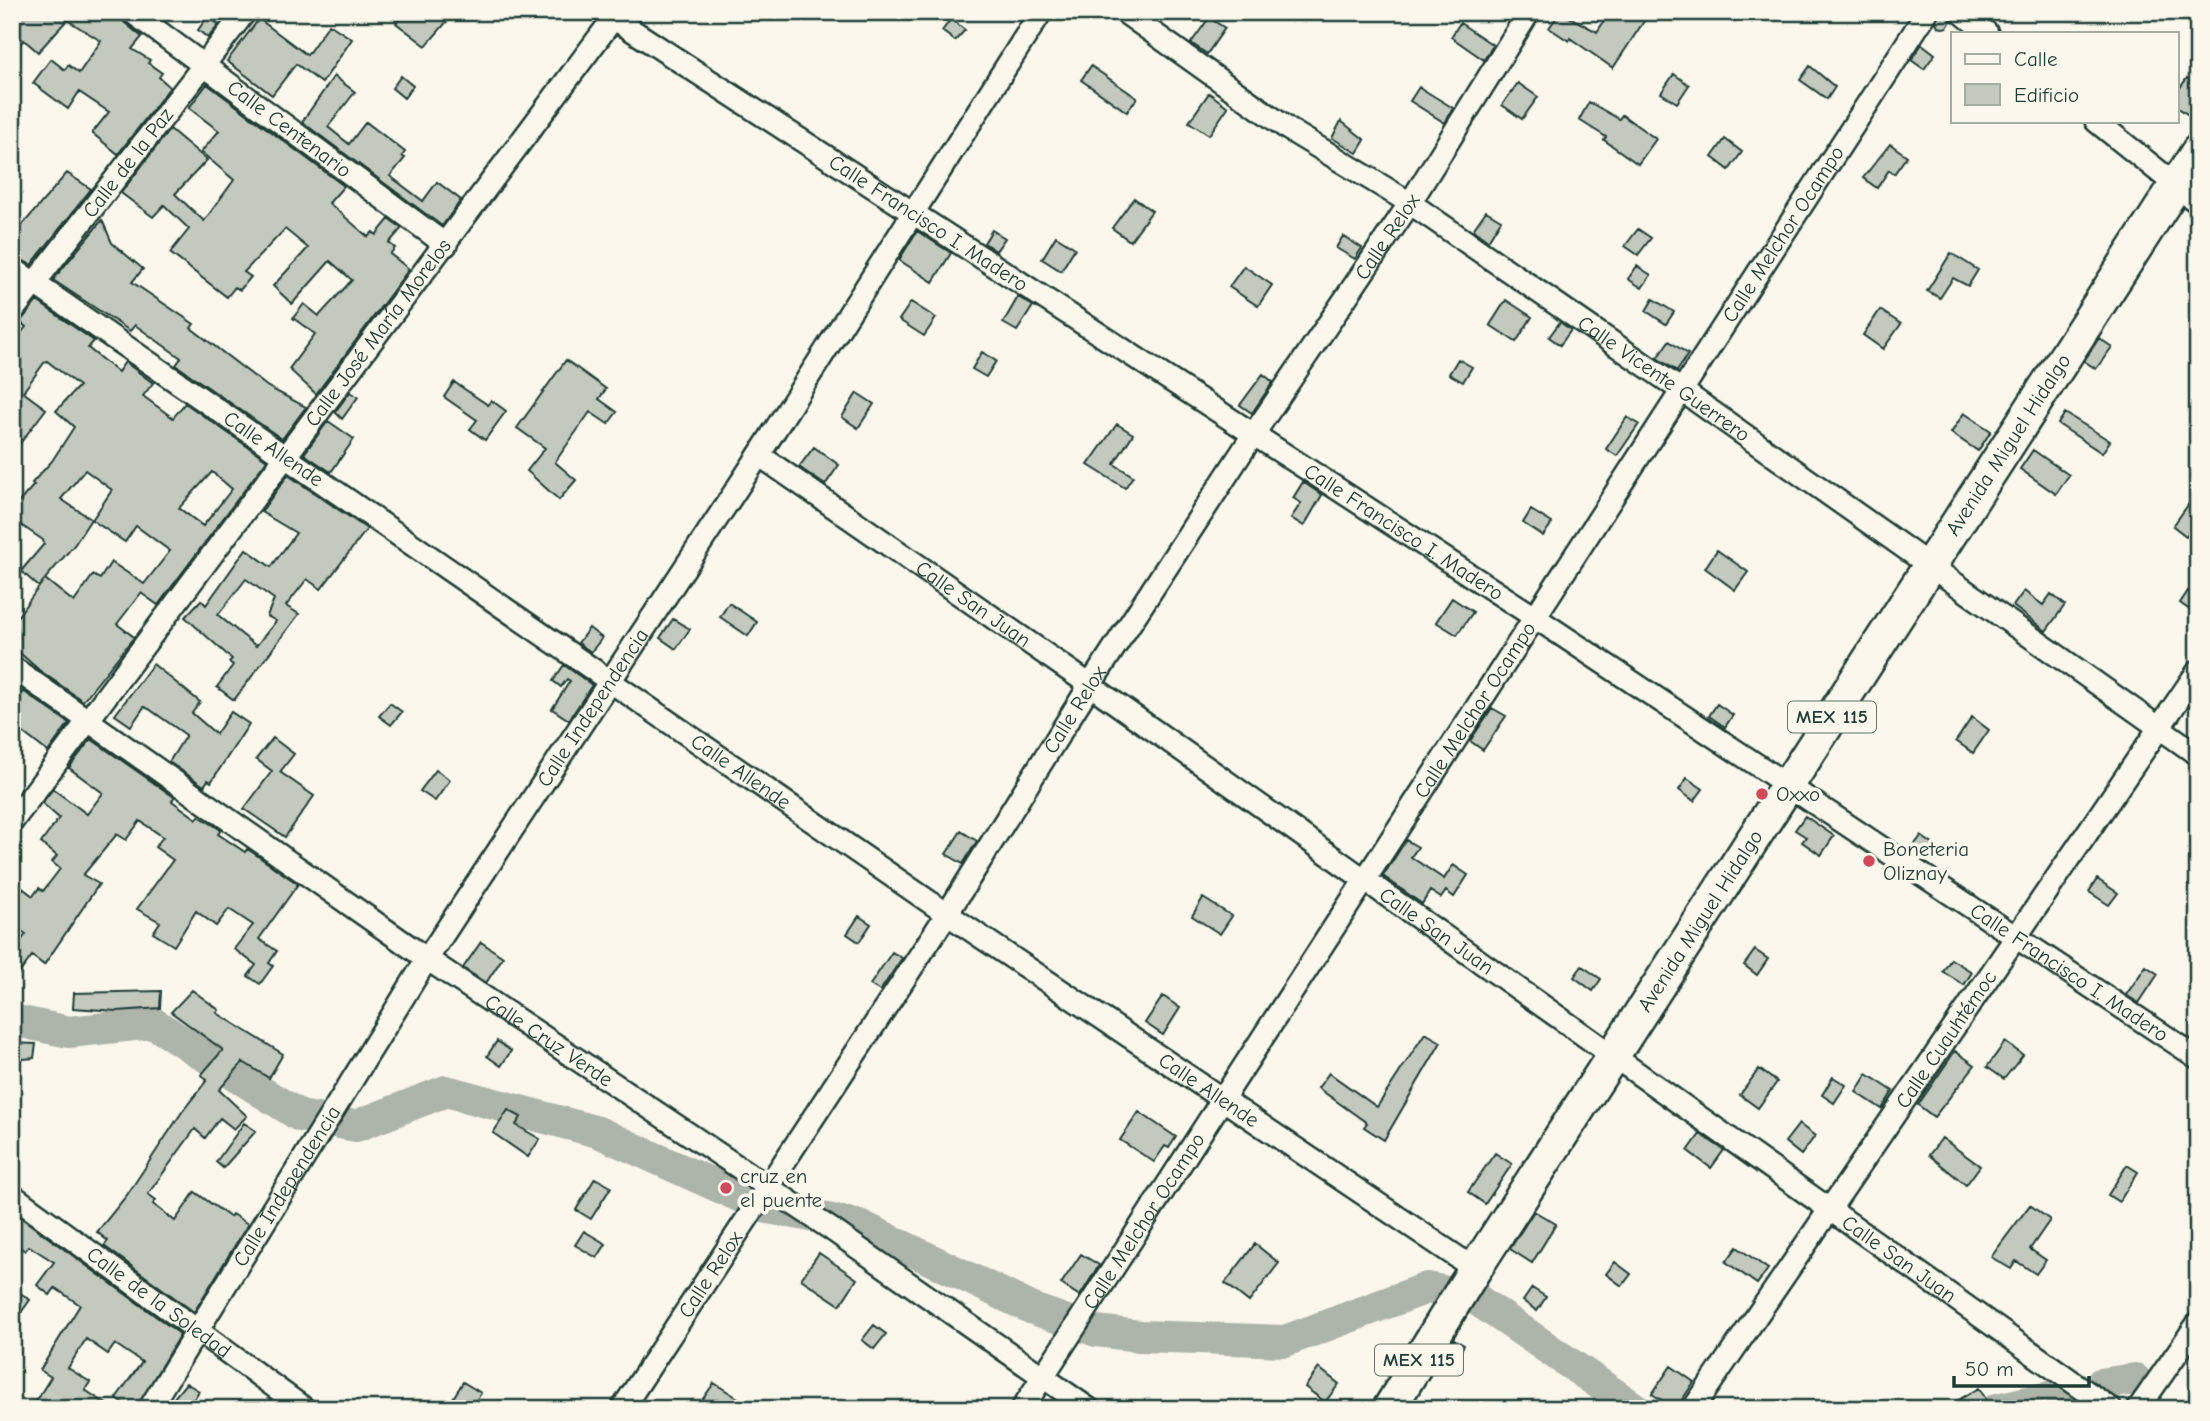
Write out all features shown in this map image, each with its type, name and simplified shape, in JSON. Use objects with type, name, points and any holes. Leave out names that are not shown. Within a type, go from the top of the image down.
[{"type":"main road","name":"Avenida Miguel Hidalgo","points":[[1389,1409],[1471,1276],[1930,565],[2187,194],[2198,151]]},
{"type":"street","name":"Calle Centenario","points":[[132,12],[446,246]]},
{"type":"street","name":"Calle de la Paz","points":[[12,312],[245,12]]},
{"type":"street","name":"Calle Independencia","points":[[149,1409],[427,959],[760,455],[911,213],[1041,12]]},
{"type":"street","name":"Calle Vicente Guerrero","points":[[1124,12],[1288,129],[1409,203],[1681,390],[2198,755]]},
{"type":"street","name":"Calle Relox","points":[[622,1409],[947,914],[1090,685],[1253,435],[1409,203],[1529,12]]},
{"type":"street","name":"Calle Melchor Ocampo","points":[[1021,1409],[1087,1312],[1362,879],[1927,12]]},
{"type":"street","points":[[1961,12],[1986,32]]},
{"type":"street","name":"Calle Francisco I. Madero","points":[[611,14],[911,213],[1789,784],[2198,1058]]},
{"type":"street","name":"Calle José María Morelos","points":[[12,822],[446,246],[611,14]]},
{"type":"street","points":[[2097,122],[2187,194]]},
{"type":"street","name":"Calle Allende","points":[[12,268],[611,679],[947,914],[1221,1100],[1471,1276]]},
{"type":"street","name":"Calle San Juan","points":[[760,455],[1090,685],[1612,1058],[1829,1207],[2111,1409]]},
{"type":"street","name":"Calle Cruz Verde","points":[[12,667],[763,1194],[788,1200],[1088,1409]]},
{"type":"street","name":"Calle Cuauhtémoc","points":[[1693,1409],[2198,671]]},
{"type":"street","name":"Calle de la Soledad","points":[[12,1195],[305,1409]]},
{"type":"street","points":[[2137,1409],[2198,1323]]},
{"type":"building","points":[[12,12],[119,12],[124,22],[142,37],[132,49],[150,60],[148,63],[162,73],[159,77],[170,87],[118,154],[92,133],[109,112],[79,92],[68,109],[33,83],[51,59],[65,70],[68,65],[79,73],[101,41],[67,20],[38,52],[24,40],[12,54]]},
{"type":"building","points":[[405,12],[455,12],[426,46],[396,23]]},
{"type":"building","points":[[1560,12],[1597,32],[1610,12],[1650,12],[1613,68],[1570,38],[1569,41],[1549,28]]},
{"type":"building","points":[[1940,14],[1946,14],[1950,21],[1946,28],[1940,28],[1936,24],[1936,18]]},
{"type":"building","points":[[208,16],[219,25],[208,38],[198,30]]},
{"type":"building","points":[[1209,18],[1225,28],[1207,54],[1191,43]]},
{"type":"building","points":[[259,19],[307,55],[329,24],[352,39],[322,83],[296,64],[272,95],[227,61]]},
{"type":"building","points":[[951,19],[965,30],[955,41],[942,31]]},
{"type":"building","points":[[1460,23],[1493,45],[1484,60],[1451,37]]},
{"type":"building","points":[[1922,44],[1935,54],[1924,69],[1911,60]]},
{"type":"building","points":[[1091,66],[1137,98],[1127,112],[1081,80]]},
{"type":"building","points":[[1810,66],[1835,87],[1827,99],[1800,80]]},
{"type":"building","points":[[1674,74],[1689,85],[1677,103],[1661,93]]},
{"type":"building","points":[[334,76],[355,92],[328,127],[349,144],[366,122],[405,152],[402,156],[405,158],[390,176],[423,201],[437,182],[461,200],[442,226],[302,122]]},
{"type":"building","points":[[401,76],[413,86],[404,98],[392,88]]},
{"type":"building","points":[[2187,78],[2198,86],[2198,105],[2190,116],[2178,108],[2178,91]]},
{"type":"building","points":[[1518,83],[1538,97],[1522,119],[1502,105]]},
{"type":"building","points":[[207,84],[344,186],[329,203],[368,237],[373,232],[376,235],[389,219],[402,228],[389,243],[395,248],[390,254],[409,269],[316,394],[289,369],[315,334],[293,318],[304,304],[319,316],[352,280],[330,261],[292,304],[273,286],[308,248],[285,229],[244,272],[251,277],[240,290],[235,287],[227,297],[170,253],[189,229],[164,205],[153,217],[121,193],[170,129],[207,160],[175,194],[204,221],[234,180],[201,152],[219,131],[189,108]]},
{"type":"building","points":[[1419,87],[1453,108],[1445,123],[1410,101]]},
{"type":"building","points":[[1209,93],[1228,107],[1209,135],[1189,122]]},
{"type":"building","points":[[1589,102],[1619,119],[1622,115],[1656,139],[1638,164],[1604,140],[1606,137],[1579,120]]},
{"type":"building","points":[[1341,121],[1365,140],[1357,153],[1332,138]]},
{"type":"building","points":[[1725,139],[1742,152],[1729,170],[1712,157]]},
{"type":"building","points":[[1890,144],[1907,156],[1894,174],[1889,170],[1877,188],[1863,178]]},
{"type":"building","points":[[67,173],[91,189],[31,265],[12,255],[12,237]]},
{"type":"building","points":[[1134,198],[1152,211],[1130,241],[1112,228]]},
{"type":"building","points":[[1486,211],[1501,220],[1488,241],[1473,230]]},
{"type":"building","points":[[102,220],[112,243],[143,269],[132,282],[194,324],[191,328],[268,387],[306,407],[282,439],[176,365],[181,358],[135,325],[130,331],[53,280]]},
{"type":"building","points":[[1638,229],[1651,238],[1638,255],[1625,246]]},
{"type":"building","points":[[992,230],[1005,238],[996,251],[984,243]]},
{"type":"building","points":[[917,231],[951,253],[933,282],[899,260]]},
{"type":"building","points":[[1056,236],[1075,248],[1061,271],[1042,259]]},
{"type":"building","points":[[1343,236],[1362,248],[1355,259],[1336,248]]},
{"type":"building","points":[[1951,253],[1978,270],[1968,286],[1953,278],[1940,298],[1927,291]]},
{"type":"building","points":[[1244,266],[1272,285],[1258,306],[1229,287]]},
{"type":"building","points":[[1637,266],[1651,275],[1642,288],[1628,279]]},
{"type":"building","points":[[1018,297],[1033,306],[1017,331],[1003,323]]},
{"type":"building","points":[[1653,299],[1674,312],[1666,324],[1646,311]]},
{"type":"building","points":[[1506,300],[1532,317],[1516,342],[1490,325]]},
{"type":"building","points":[[37,301],[94,341],[88,348],[118,372],[125,362],[153,383],[143,396],[173,418],[185,403],[267,460],[158,605],[141,593],[117,624],[134,637],[83,701],[39,670],[12,646],[12,624],[39,587],[21,571],[44,544],[43,540],[12,519],[12,510],[52,461],[74,427],[56,411],[79,386],[47,361],[44,363],[23,392],[46,409],[12,454],[12,344],[26,327],[20,322]],"holes":[[[85,470],[112,490],[92,520],[125,542],[136,526],[170,551],[144,584],[111,562],[100,579],[93,575],[74,602],[45,579],[75,544],[91,519],[61,499]],[[212,472],[232,489],[203,526],[179,508]]]},
{"type":"building","points":[[911,302],[936,318],[924,336],[899,320]]},
{"type":"building","points":[[1880,310],[1901,324],[1883,349],[1863,335]]},
{"type":"building","points":[[1560,322],[1571,330],[1560,345],[1549,337]]},
{"type":"building","points":[[2099,338],[2112,347],[2096,369],[2084,361]]},
{"type":"building","points":[[1669,341],[1688,354],[1677,371],[1657,358]]},
{"type":"building","points":[[982,352],[996,361],[986,377],[972,369]]},
{"type":"building","points":[[1458,359],[1472,367],[1463,382],[1449,374]]},
{"type":"building","points":[[566,360],[606,389],[599,399],[617,412],[608,424],[590,412],[555,462],[576,480],[559,500],[527,471],[545,448],[517,428]]},
{"type":"building","points":[[1263,374],[1273,382],[1252,413],[1240,405]]},
{"type":"building","points":[[454,382],[488,405],[491,400],[506,411],[485,440],[470,429],[477,420],[444,397]]},
{"type":"building","points":[[350,392],[358,397],[342,419],[335,412]]},
{"type":"building","points":[[857,393],[874,404],[858,428],[842,417]]},
{"type":"building","points":[[1964,413],[1991,431],[1978,451],[1951,433]]},
{"type":"building","points":[[2065,413],[2110,441],[2102,453],[2058,424]]},
{"type":"building","points":[[1627,417],[1639,424],[1617,456],[1606,449]]},
{"type":"building","points":[[328,421],[354,439],[331,472],[304,454]]},
{"type":"building","points":[[1117,424],[1133,434],[1114,464],[1133,476],[1125,488],[1088,465]]},
{"type":"building","points":[[814,447],[839,465],[825,485],[799,467]]},
{"type":"building","points":[[2033,450],[2069,475],[2056,494],[2020,469]]},
{"type":"building","points":[[288,475],[367,529],[321,589],[307,579],[286,606],[299,614],[234,700],[217,687],[233,665],[229,662],[232,659],[185,617],[201,600],[206,605],[246,549],[271,567],[296,533],[261,512]],"holes":[[[246,579],[274,599],[267,616],[276,621],[256,646],[218,615]]]},
{"type":"building","points":[[1303,482],[1322,495],[1304,526],[1291,518],[1301,503],[1293,498]]},
{"type":"building","points":[[2198,491],[2198,520],[2186,536],[2173,526]]},
{"type":"building","points":[[1531,510],[1552,523],[1543,536],[1523,523]]},
{"type":"building","points":[[1717,550],[1748,572],[1735,590],[1705,568]]},
{"type":"building","points":[[2024,591],[2043,605],[2051,594],[2065,605],[2046,631],[2013,606]]},
{"type":"building","points":[[2188,591],[2198,598],[2198,616],[2180,603]]},
{"type":"building","points":[[1452,598],[1473,612],[1457,635],[1436,622]]},
{"type":"building","points":[[729,603],[757,622],[748,636],[720,617]]},
{"type":"building","points":[[673,619],[690,629],[676,649],[660,638]]},
{"type":"building","points":[[589,628],[602,638],[591,652],[578,643]]},
{"type":"building","points":[[153,664],[200,702],[192,713],[216,734],[231,712],[249,724],[211,782],[208,780],[204,786],[169,762],[186,735],[144,707],[131,726],[115,715]]},
{"type":"building","points":[[564,665],[592,685],[569,720],[552,709],[570,681],[567,679],[561,687],[553,681]]},
{"type":"building","points":[[23,691],[69,723],[48,752],[12,724],[12,706]]},
{"type":"building","points":[[390,703],[402,712],[391,725],[379,716]]},
{"type":"building","points":[[1717,704],[1733,715],[1725,727],[1709,716]]},
{"type":"building","points":[[1492,708],[1506,716],[1483,750],[1470,741]]},
{"type":"building","points":[[1972,717],[1989,730],[1973,753],[1956,741]]},
{"type":"building","points":[[273,738],[294,754],[280,772],[314,796],[285,837],[244,809],[272,771],[256,759]]},
{"type":"building","points":[[91,739],[174,797],[172,801],[197,819],[199,816],[221,830],[218,834],[245,852],[247,849],[252,852],[298,884],[259,939],[277,951],[269,963],[273,966],[260,984],[248,976],[256,965],[234,949],[253,925],[229,909],[216,926],[196,911],[174,946],[153,933],[160,922],[137,909],[173,860],[155,847],[163,837],[140,821],[126,840],[117,834],[83,875],[99,884],[44,965],[32,956],[12,983],[12,953],[26,934],[12,925],[12,880],[33,896],[39,888],[43,891],[60,869],[52,862],[57,856],[41,843],[59,818],[42,803],[53,789],[87,814],[103,793],[69,768]]},
{"type":"building","points":[[436,770],[450,780],[435,801],[420,791]]},
{"type":"building","points":[[1687,778],[1703,789],[1694,801],[1679,790]]},
{"type":"building","points":[[1805,816],[1834,836],[1821,855],[1802,842],[1806,837],[1795,830]]},
{"type":"building","points":[[961,831],[977,841],[963,864],[946,854]]},
{"type":"building","points":[[1921,836],[1934,845],[1925,857],[1912,848]]},
{"type":"building","points":[[1406,840],[1418,847],[1411,857],[1444,879],[1453,865],[1468,875],[1454,897],[1446,891],[1441,898],[1430,891],[1422,904],[1383,876]]},
{"type":"building","points":[[2097,879],[2118,893],[2109,905],[2089,892]]},
{"type":"building","points":[[1203,898],[1232,916],[1220,934],[1192,916]]},
{"type":"building","points":[[859,916],[871,924],[859,942],[847,934]]},
{"type":"building","points":[[481,942],[503,957],[486,983],[463,968]]},
{"type":"building","points":[[1755,950],[1768,959],[1757,975],[1744,965]]},
{"type":"building","points":[[892,952],[902,958],[880,991],[870,985]]},
{"type":"building","points":[[1951,959],[1972,972],[1964,985],[1943,972]]},
{"type":"building","points":[[1582,966],[1601,979],[1593,991],[1574,977]]},
{"type":"building","points":[[2146,966],[2158,974],[2139,1003],[2126,995]]},
{"type":"building","points":[[192,990],[219,1010],[217,1013],[283,1054],[269,1078],[243,1062],[219,1090],[247,1116],[234,1129],[220,1118],[205,1138],[195,1129],[148,1194],[156,1200],[153,1204],[175,1221],[195,1192],[230,1217],[232,1214],[248,1224],[194,1312],[104,1246],[108,1241],[97,1232],[127,1195],[182,1112],[207,1080],[201,1075],[223,1050],[171,1012]]},
{"type":"building","points":[[161,991],[160,1008],[117,1011],[73,1008],[74,993]]},
{"type":"building","points":[[1163,996],[1180,1008],[1163,1035],[1145,1023]]},
{"type":"building","points":[[1425,1033],[1441,1042],[1384,1140],[1364,1127],[1367,1123],[1318,1088],[1329,1073],[1377,1107]]},
{"type":"building","points":[[497,1041],[511,1051],[501,1066],[487,1056]]},
{"type":"building","points":[[2005,1042],[2023,1055],[2004,1079],[1987,1067]]},
{"type":"building","points":[[12,1043],[36,1044],[34,1058],[12,1060]]},
{"type":"building","points":[[1955,1051],[1975,1065],[1934,1117],[1918,1105]]},
{"type":"building","points":[[1759,1069],[1777,1082],[1758,1108],[1740,1095]]},
{"type":"building","points":[[1867,1074],[1893,1091],[1882,1109],[1856,1092]]},
{"type":"building","points":[[1833,1077],[1846,1085],[1834,1103],[1822,1095]]},
{"type":"building","points":[[508,1110],[521,1117],[516,1125],[540,1139],[528,1157],[493,1133]]},
{"type":"building","points":[[1139,1112],[1176,1137],[1169,1148],[1165,1146],[1154,1162],[1120,1140]]},
{"type":"building","points":[[244,1123],[256,1131],[223,1168],[216,1162]]},
{"type":"building","points":[[1799,1124],[1815,1136],[1801,1155],[1785,1142]]},
{"type":"building","points":[[1700,1134],[1724,1150],[1711,1168],[1688,1151]]},
{"type":"building","points":[[1942,1138],[1980,1166],[1966,1185],[1929,1155]]},
{"type":"building","points":[[1495,1153],[1512,1164],[1485,1204],[1468,1192]]},
{"type":"building","points":[[2127,1165],[2138,1172],[2119,1202],[2108,1195]]},
{"type":"building","points":[[595,1178],[611,1187],[591,1219],[576,1210]]},
{"type":"building","points":[[2030,1205],[2050,1220],[2030,1249],[2046,1260],[2036,1274],[2016,1261],[2011,1269],[1991,1257]]},
{"type":"building","points":[[1534,1211],[1556,1224],[1532,1263],[1510,1249]]},
{"type":"building","points":[[16,1214],[180,1334],[136,1409],[130,1409],[116,1398],[142,1362],[115,1344],[108,1354],[86,1339],[68,1368],[90,1382],[85,1390],[114,1409],[31,1409],[51,1377],[40,1370],[80,1305],[55,1288],[50,1295],[37,1285],[54,1262],[29,1246],[25,1251],[12,1242],[12,1220]]},
{"type":"building","points":[[584,1231],[606,1244],[597,1258],[575,1245]]},
{"type":"building","points":[[1255,1244],[1279,1263],[1249,1302],[1225,1283]]},
{"type":"building","points":[[1737,1247],[1768,1269],[1757,1284],[1726,1262]]},
{"type":"building","points":[[819,1253],[857,1279],[840,1305],[801,1279]]},
{"type":"building","points":[[1081,1254],[1099,1265],[1080,1296],[1061,1284]]},
{"type":"building","points":[[1615,1262],[1631,1274],[1622,1286],[1606,1274]]},
{"type":"building","points":[[1532,1288],[1546,1297],[1537,1311],[1523,1301]]},
{"type":"building","points":[[19,1292],[30,1300],[12,1325],[12,1301]]},
{"type":"building","points":[[874,1325],[886,1334],[874,1349],[862,1340]]},
{"type":"building","points":[[1454,1339],[1464,1345],[1451,1366],[1441,1360]]},
{"type":"building","points":[[1671,1366],[1694,1382],[1676,1409],[1652,1394]]},
{"type":"building","points":[[1319,1368],[1339,1384],[1325,1402],[1305,1387]]},
{"type":"building","points":[[463,1382],[481,1393],[471,1409],[460,1409],[450,1403]]},
{"type":"building","points":[[186,1383],[199,1391],[190,1405],[195,1409],[165,1409]]},
{"type":"building","points":[[714,1383],[741,1400],[735,1409],[709,1409],[700,1403]]},
{"type":"building","points":[[1979,1388],[1992,1409],[1943,1409]]},
{"type":"waterway","points":[[12,1020],[69,1032],[153,1023],[300,1116],[356,1126],[446,1091],[598,1132],[763,1207],[859,1225],[1033,1309],[1096,1331],[1140,1336],[1285,1341],[1427,1288],[1473,1297],[1636,1409]]},
{"type":"waterway","points":[[2100,1384],[2135,1379]]},
{"type":"waterway","points":[[1997,1409],[2066,1393]]},
{"type":"place","name":"Oxxo","points":[[1762,794]]},
{"type":"place","name":"Boneteria Oliznay","points":[[1869,861]]},
{"type":"place","name":"cruz en el puente","points":[[726,1188]]}]
